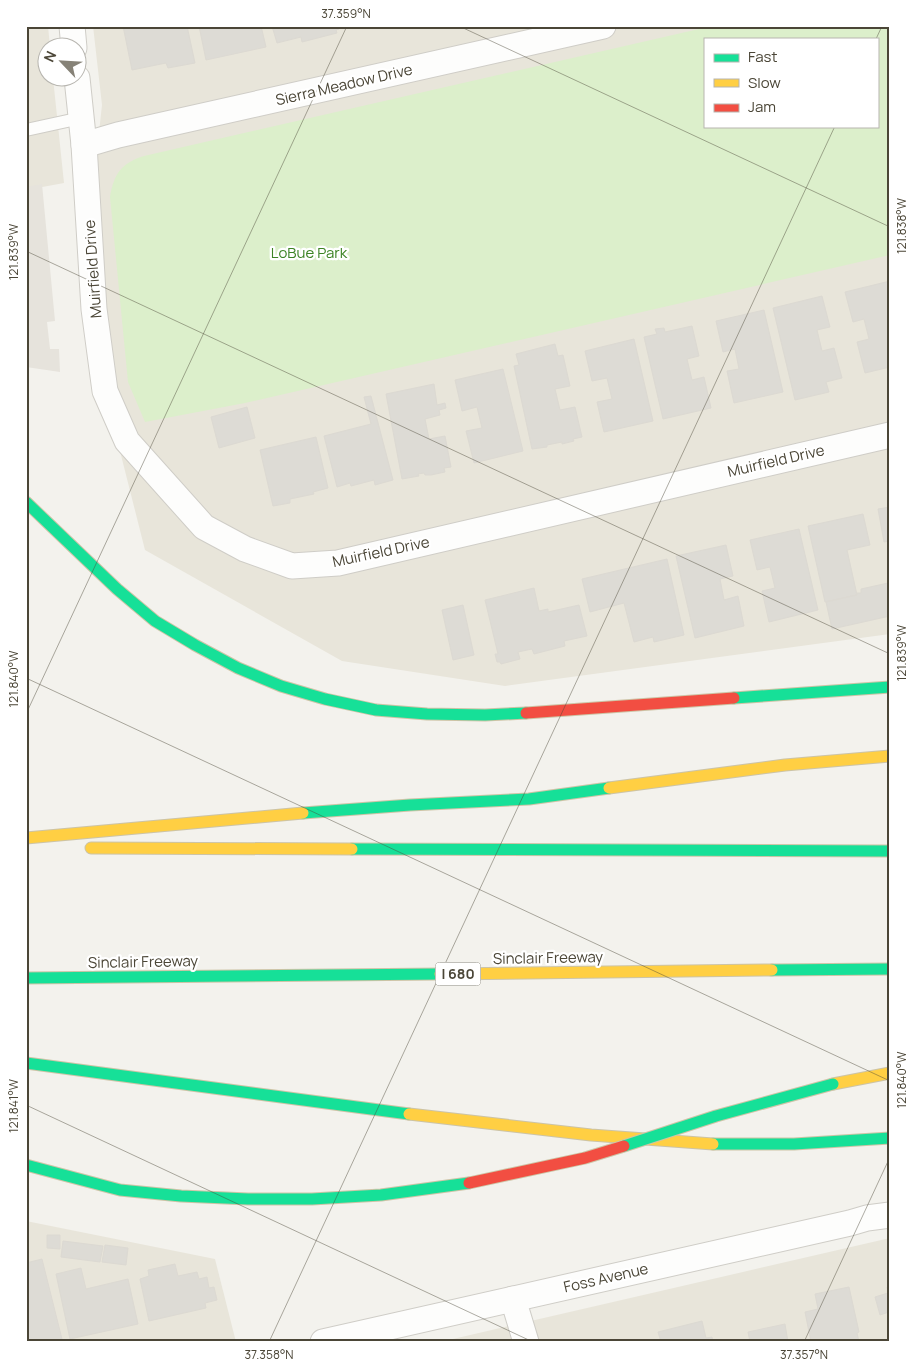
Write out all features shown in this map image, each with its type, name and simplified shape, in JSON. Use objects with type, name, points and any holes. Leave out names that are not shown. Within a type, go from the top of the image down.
[{"type":"highway","points":[[26,502],[117,589],[155,621],[238,668],[281,686],[325,699],[368,708],[427,714],[505,714],[890,687]]},
{"type":"highway","points":[[26,838],[332,810],[529,799],[785,765],[890,756]]},
{"type":"highway","points":[[26,848],[46,848]]},
{"type":"highway","points":[[76,848],[890,851]]},
{"type":"highway","name":"Sinclair Freeway","points":[[26,978],[890,969]]},
{"type":"highway","points":[[26,1063],[423,1116],[600,1136],[720,1145],[794,1144],[890,1138]]},
{"type":"highway","points":[[26,1165],[120,1190],[181,1196],[312,1198],[381,1195],[469,1183],[585,1158],[716,1116],[833,1084],[890,1073]]},
{"type":"street","name":"Sierra Meadow Drive","points":[[84,145],[128,133],[603,26]]},
{"type":"street","name":"Muirfield Drive","points":[[78,88],[84,145],[94,309],[105,390],[127,442],[204,527],[245,549],[292,566],[338,563],[890,435]]},
{"type":"street","name":"Foss Avenue","points":[[323,1342],[867,1218],[890,1215]]},
{"type":"street","points":[[513,1299],[526,1342]]},
{"type":"lane","points":[[26,130],[81,118]]},
{"type":"shaded area","points":[[26,26],[48,26],[49,38],[38,38],[38,88],[54,88],[64,183],[26,190]]},
{"type":"shaded area","points":[[93,26],[890,26],[890,634],[505,686],[342,661],[145,550],[81,297],[102,105]]},
{"type":"shaded area","points":[[42,184],[55,321],[47,322],[50,349],[59,349],[60,372],[26,367],[26,187]]},
{"type":"shaded area","points":[[26,1221],[215,1259],[236,1342],[26,1342]]},
{"type":"shaded area","points":[[890,1238],[890,1342],[440,1342]]},
{"type":"green space","name":"LoBue Park","points":[[712,26],[890,26],[890,255],[245,403],[145,422],[128,382],[110,197],[116,176],[120,170],[136,159]]},
{"type":"building","points":[[123,26],[187,26],[195,63],[168,68],[166,63],[132,70]]},
{"type":"building","points":[[199,26],[261,26],[266,47],[206,60]]},
{"type":"building","points":[[272,26],[339,26],[339,29],[336,30],[337,33],[302,42],[301,37],[277,43]]},
{"type":"building","points":[[890,281],[890,367],[865,373],[857,342],[869,339],[864,319],[853,322],[845,292]]},
{"type":"building","points":[[822,296],[830,327],[817,330],[822,351],[834,348],[842,378],[826,382],[829,392],[795,400],[773,308]]},
{"type":"building","points":[[764,310],[783,392],[734,403],[727,371],[739,369],[735,349],[723,352],[716,321]]},
{"type":"building","points":[[692,326],[699,356],[687,359],[692,380],[704,377],[711,408],[663,419],[644,337],[657,334],[655,329],[664,328],[665,332]]},
{"type":"building","points":[[634,339],[653,421],[604,432],[597,402],[612,399],[607,378],[592,381],[585,351]]},
{"type":"building","points":[[555,344],[558,356],[563,355],[570,386],[555,389],[560,410],[575,407],[582,437],[562,444],[562,442],[532,449],[514,366],[519,365],[516,354]]},
{"type":"building","points":[[503,369],[523,451],[474,463],[466,431],[482,428],[477,407],[462,411],[455,380]]},
{"type":"building","points":[[434,384],[437,405],[445,403],[446,408],[439,410],[440,415],[425,419],[429,439],[445,436],[451,467],[444,468],[445,472],[431,475],[425,475],[424,473],[418,474],[419,476],[402,479],[386,394]]},
{"type":"building","points":[[371,396],[393,480],[375,485],[374,480],[351,486],[350,483],[337,487],[324,436],[371,424],[364,397]]},
{"type":"building","points":[[247,407],[255,438],[219,448],[211,417]]},
{"type":"building","points":[[316,437],[328,488],[313,492],[314,494],[290,499],[290,503],[273,506],[260,450]]},
{"type":"building","points":[[890,507],[890,541],[884,542],[878,509]]},
{"type":"building","points":[[863,514],[870,545],[847,550],[857,595],[825,602],[808,526]]},
{"type":"building","points":[[799,529],[818,610],[769,622],[762,591],[775,588],[770,567],[757,570],[750,540]]},
{"type":"building","points":[[726,545],[733,576],[720,579],[724,600],[738,596],[744,626],[695,638],[676,556]]},
{"type":"building","points":[[667,559],[684,635],[654,642],[653,637],[634,642],[624,603],[590,612],[582,579]]},
{"type":"building","points":[[890,584],[890,616],[832,629],[826,602],[857,595],[857,593],[861,593],[861,589]]},
{"type":"building","points":[[534,588],[539,611],[548,609],[548,612],[579,605],[587,636],[564,641],[565,646],[534,654],[532,649],[518,652],[520,659],[501,664],[497,662],[495,654],[498,654],[485,600]]},
{"type":"building","points":[[463,605],[474,655],[453,660],[442,610]]},
{"type":"building","points":[[47,1235],[60,1235],[60,1249],[47,1248]]},
{"type":"building","points":[[63,1241],[103,1246],[100,1262],[61,1257]]},
{"type":"building","points":[[105,1245],[128,1248],[126,1265],[102,1262]]},
{"type":"building","points":[[42,1259],[62,1339],[51,1342],[26,1342],[26,1278],[28,1278],[26,1263]]},
{"type":"building","points":[[175,1264],[178,1276],[197,1272],[199,1279],[207,1277],[209,1288],[214,1287],[217,1300],[205,1303],[206,1308],[149,1321],[140,1279],[149,1276],[148,1270]]},
{"type":"building","points":[[81,1268],[86,1289],[128,1279],[138,1324],[70,1339],[56,1274]]},
{"type":"building","points":[[890,1286],[890,1315],[889,1312],[880,1315],[875,1297],[888,1293],[887,1287]]},
{"type":"building","points":[[849,1287],[859,1332],[857,1333],[859,1342],[811,1342],[805,1312],[818,1309],[815,1294]]},
{"type":"building","points":[[702,1321],[706,1338],[712,1337],[713,1342],[661,1342],[658,1332]]},
{"type":"building","points":[[785,1324],[788,1342],[750,1342],[748,1332]]},
{"type":"traffic: fast","points":[[26,502],[117,589],[155,621],[238,668],[281,686],[325,699],[376,710],[427,714],[485,715],[526,713]]},
{"type":"traffic: fast","points":[[734,698],[890,687]]},
{"type":"traffic: fast","points":[[303,813],[529,799],[609,788]]},
{"type":"traffic: fast","points":[[352,849],[890,851]]},
{"type":"traffic: fast","points":[[772,970],[890,969]]},
{"type":"traffic: fast","points":[[26,978],[440,974]]},
{"type":"traffic: fast","points":[[26,1063],[409,1114]]},
{"type":"traffic: fast","points":[[624,1146],[716,1116],[833,1084]]},
{"type":"traffic: fast","points":[[713,1144],[794,1144],[890,1138]]},
{"type":"traffic: fast","points":[[26,1165],[120,1190],[181,1196],[248,1199],[312,1199],[381,1195],[469,1183]]},
{"type":"traffic: slow","points":[[609,788],[785,765],[890,756]]},
{"type":"traffic: slow","points":[[26,838],[303,813]]},
{"type":"traffic: slow","points":[[91,848],[352,849]]},
{"type":"traffic: slow","points":[[440,974],[772,970]]},
{"type":"traffic: slow","points":[[833,1084],[890,1073]]},
{"type":"traffic: slow","points":[[409,1114],[591,1135],[713,1144]]},
{"type":"traffic: jam","points":[[526,713],[734,698]]},
{"type":"traffic: jam","points":[[469,1183],[585,1158],[624,1146]]}]
